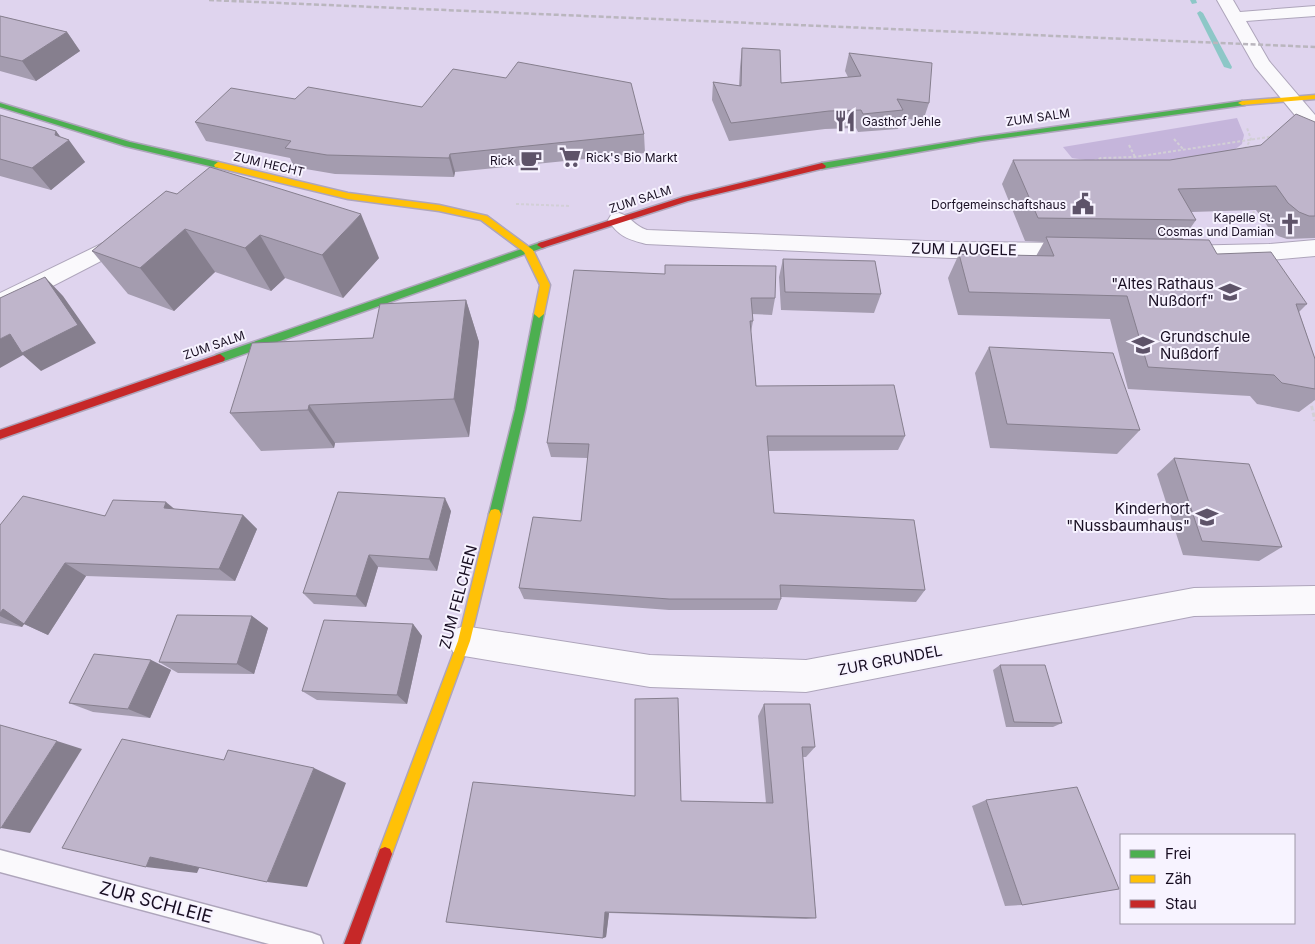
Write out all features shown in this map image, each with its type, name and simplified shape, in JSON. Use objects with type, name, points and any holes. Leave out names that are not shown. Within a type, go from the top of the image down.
[{"type":"street","points":[[1224,0],[1261,63],[1315,127]]},
{"type":"street","points":[[1234,17],[1315,11]]},
{"type":"street","name":"ZUM SALM","points":[[0,435],[528,250],[686,199],[820,166],[1010,135],[1230,104],[1315,97]]},
{"type":"street","name":"ZUM HECHT","points":[[0,105],[128,144],[257,175],[348,196],[439,208],[484,218],[528,250]]},
{"type":"street","points":[[231,188],[257,175]]},
{"type":"street","name":"ZUM LAUGELE","points":[[619,220],[630,232],[646,237],[951,250],[1094,252]]},
{"type":"street","points":[[0,303],[144,230]]},
{"type":"street","points":[[1161,253],[1269,252],[1315,248]]},
{"type":"street","name":"ZUM FELCHEN","points":[[352,944],[464,641],[520,410],[545,285],[528,250]]},
{"type":"street","name":"ZUR GRUNDEL","points":[[464,641],[650,671],[806,676],[1194,602],[1315,600]]},
{"type":"lane","name":"ZUR SCHLEIE","points":[[0,861],[312,944]]},
{"type":"path","points":[[1092,162],[1101,158],[1135,157],[1251,139],[1248,146],[1240,153]]},
{"type":"path","points":[[507,203],[572,206]]},
{"type":"path","points":[[1263,203],[1253,206],[1253,224],[1269,252]]},
{"type":"path","points":[[1308,392],[1315,421]]},
{"type":"shaded area","points":[[1237,118],[1244,135],[1242,144],[1234,150],[1240,163],[1127,166],[1072,158],[1063,147]]},
{"type":"building","points":[[0,16],[67,32],[22,61],[0,56]]},
{"type":"building","points":[[742,48],[780,50],[781,83],[861,76],[849,53],[932,63],[929,103],[897,99],[903,110],[863,114],[861,110],[829,111],[731,123],[713,82],[741,86]]},
{"type":"building","points":[[518,62],[631,83],[644,134],[450,154],[449,158],[327,155],[285,148],[291,141],[195,122],[231,88],[295,99],[308,87],[422,107],[453,69],[506,78]]},
{"type":"building","points":[[1296,114],[1315,122],[1315,216],[1299,212],[1288,203],[1276,186],[1178,189],[1196,220],[1038,218],[1013,160],[1170,160],[1261,145]]},
{"type":"building","points":[[0,115],[56,131],[55,135],[69,140],[32,168],[0,159]]},
{"type":"building","points":[[210,167],[361,214],[322,255],[260,235],[245,248],[185,229],[140,268],[92,251],[166,191],[177,194]]},
{"type":"building","points":[[1046,237],[1209,240],[1217,254],[1271,252],[1307,304],[1296,304],[1315,359],[1315,389],[1282,383],[1274,375],[1148,367],[1127,296],[969,292],[959,254],[1054,256]]},
{"type":"building","points":[[783,259],[875,261],[881,294],[785,292]]},
{"type":"building","points":[[665,265],[776,266],[775,298],[751,298],[753,321],[750,321],[756,386],[894,385],[905,436],[767,436],[774,513],[914,520],[925,590],[780,585],[781,599],[669,599],[519,588],[533,517],[581,521],[589,444],[547,443],[574,270],[665,274]]},
{"type":"building","points":[[45,277],[78,325],[22,353],[10,334],[0,339],[0,298]]},
{"type":"building","points":[[466,300],[454,399],[309,405],[308,410],[230,413],[252,343],[373,338],[380,304]]},
{"type":"building","points":[[989,347],[1113,353],[1140,430],[1007,424]]},
{"type":"building","points":[[1174,458],[1249,464],[1282,547],[1202,541]]},
{"type":"building","points":[[338,492],[445,498],[429,559],[369,555],[356,596],[303,593]]},
{"type":"building","points":[[23,496],[105,516],[113,500],[166,502],[164,508],[243,515],[219,569],[65,563],[24,624],[3,609],[0,613],[0,525]]},
{"type":"building","points":[[177,615],[252,616],[237,664],[159,662]]},
{"type":"building","points":[[324,620],[413,624],[397,695],[302,691]]},
{"type":"building","points":[[94,654],[151,660],[128,709],[69,703]]},
{"type":"building","points":[[1000,665],[1045,665],[1062,723],[1014,722]]},
{"type":"building","points":[[678,698],[681,801],[773,803],[764,704],[810,704],[815,747],[802,747],[816,918],[605,912],[603,938],[446,922],[473,782],[635,796],[635,699]]},
{"type":"building","points":[[0,725],[57,741],[1,828],[0,828]]},
{"type":"building","points":[[122,739],[224,760],[228,750],[314,768],[267,882],[150,857],[146,867],[62,848]]},
{"type":"building","points":[[1077,787],[1119,889],[1022,905],[986,800]]},
{"type":"waterway","points":[[1200,13],[1228,67]]},
{"type":"railway","points":[[209,0],[1315,47]]},
{"type":"traffic: fast","points":[[822,166],[981,139],[1242,103]]},
{"type":"traffic: fast","points":[[0,105],[128,144],[218,165]]},
{"type":"traffic: fast","points":[[220,358],[542,245]]},
{"type":"traffic: fast","points":[[495,514],[520,410],[539,314]]},
{"type":"traffic: slow","points":[[1242,103],[1315,97]]},
{"type":"traffic: slow","points":[[218,165],[348,196],[439,208],[484,218],[528,250],[545,285],[539,314]]},
{"type":"traffic: slow","points":[[385,854],[464,641],[495,514]]},
{"type":"traffic: jam","points":[[542,245],[686,199],[822,166]]},
{"type":"traffic: jam","points":[[0,435],[220,358]]},
{"type":"traffic: jam","points":[[352,944],[385,854]]},
{"type":"place","name":"Gasthof Jehle","points":[[845,121]]},
{"type":"place","name":"Rick's Bio Markt","points":[[570,157]]},
{"type":"place","name":"Rick","points":[[531,160]]},
{"type":"place","name":"Dorfgemeinschaftshaus","points":[[1083,204]]},
{"type":"place","name":"Kapelle St. Cosmas und Damian","points":[[1290,224]]},
{"type":"place","name":"\"Altes Rathaus Nußdorf\"","points":[[1230,292]]},
{"type":"place","name":"Grundschule Nußdorf","points":[[1143,345]]},
{"type":"place","name":"Kinderhort \"Nussbaumhaus\"","points":[[1207,517]]}]
